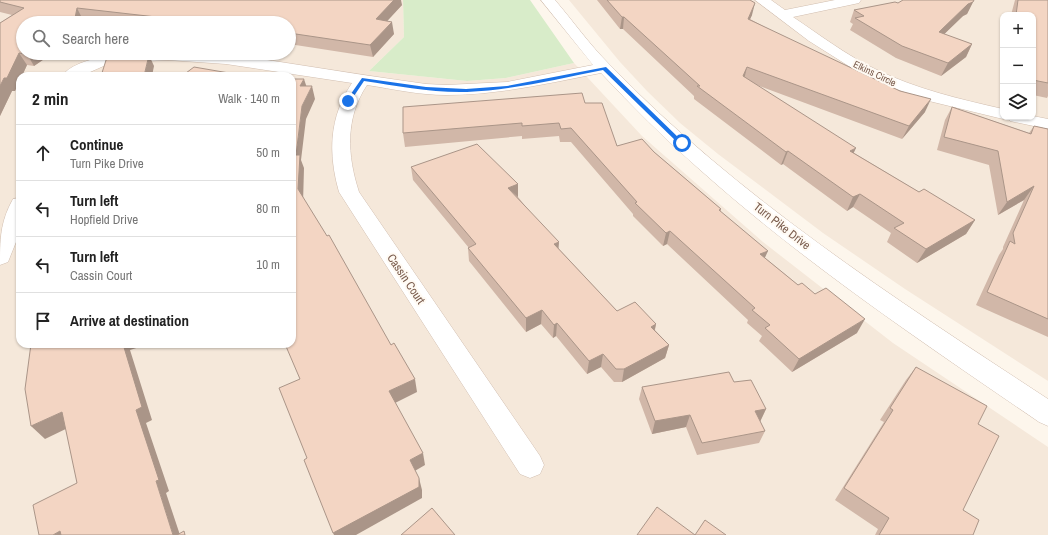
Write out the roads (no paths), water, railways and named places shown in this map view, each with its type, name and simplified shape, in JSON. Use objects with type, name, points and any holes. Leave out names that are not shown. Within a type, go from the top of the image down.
[{"type":"street","name":"Turn Pike Drive","points":[[548,0],[604,68],[682,143],[744,196],[824,259],[927,333],[1048,414]]},
{"type":"street","name":"Elkins Circle","points":[[762,0],[854,63],[888,80],[929,96],[1000,113]]},
{"type":"street","points":[[782,15],[854,0]]},
{"type":"street","points":[[76,72],[103,61],[114,60]]},
{"type":"street","points":[[232,60],[426,89],[473,90],[507,87],[604,68]]},
{"type":"street","name":"Cassin Court","points":[[362,80],[348,101],[342,125],[340,159],[349,192],[530,465]]},
{"type":"street","points":[[1030,120],[1048,124]]},
{"type":"street","points":[[0,257],[16,215]]}]
